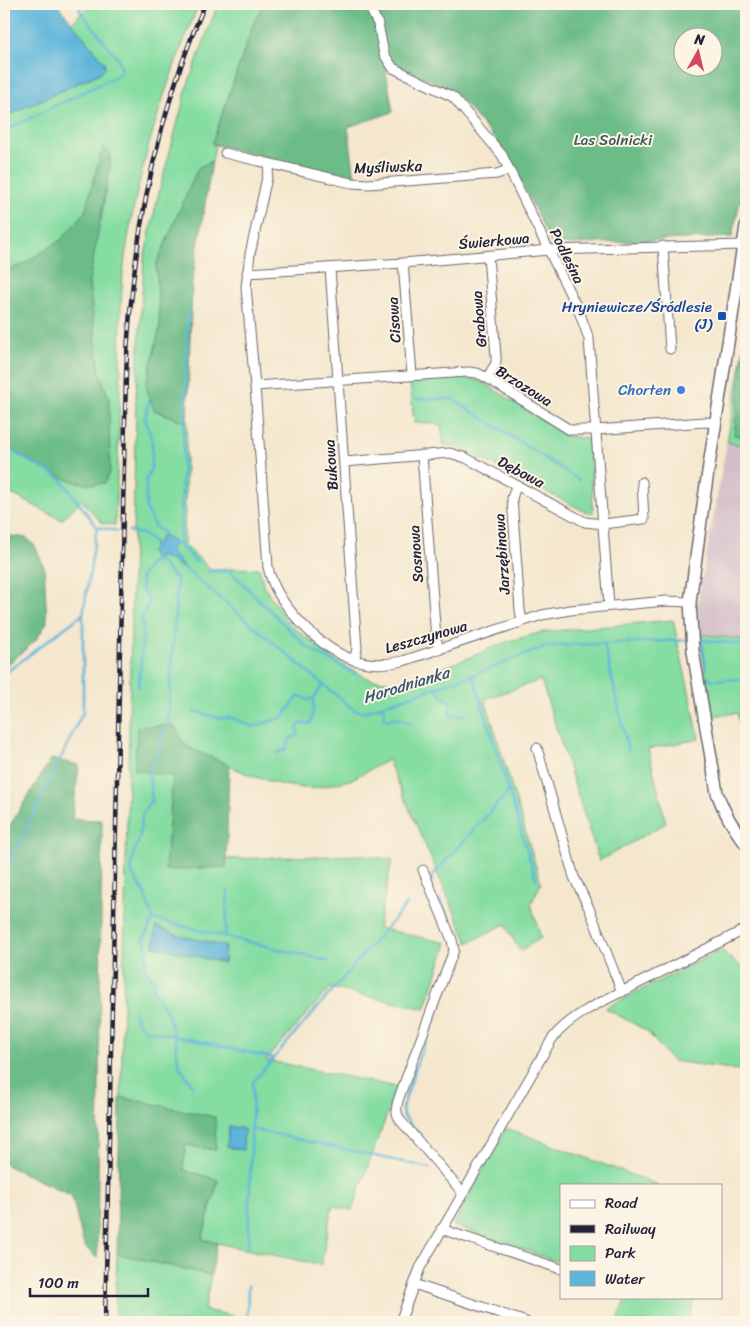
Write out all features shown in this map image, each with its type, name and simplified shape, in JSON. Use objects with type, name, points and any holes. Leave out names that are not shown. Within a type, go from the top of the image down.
[{"type":"street","name":"Podleśna","points":[[368,4],[378,24],[384,54],[393,68],[453,97],[502,155],[580,314],[589,339],[609,606]]},
{"type":"street","name":"Myśliwska","points":[[225,153],[351,182],[368,184],[497,174],[508,170]]},
{"type":"street","points":[[247,272],[270,164]]},
{"type":"street","points":[[746,226],[694,563],[690,602],[693,651],[717,792],[722,809],[746,844]]},
{"type":"street","name":"Świerkowa","points":[[247,272],[403,263],[549,250],[744,245]]},
{"type":"street","points":[[663,246],[670,350]]},
{"type":"street","name":"Grabowa","points":[[487,378],[496,363],[488,256]]},
{"type":"street","name":"Cisowa","points":[[403,263],[412,376]]},
{"type":"street","name":"Bukowa","points":[[330,268],[357,649],[354,660]]},
{"type":"street","name":"Leszczynowa","points":[[247,272],[246,287],[267,559],[270,575],[275,589],[287,608],[326,644],[354,660],[370,664],[386,664],[403,662],[542,615],[609,606],[666,601],[690,602]]},
{"type":"street","name":"Brzozowa","points":[[255,386],[468,372],[477,373],[487,378],[570,430],[596,430],[705,422],[716,423]]},
{"type":"street","name":"Dębowa","points":[[345,462],[450,453],[466,458],[585,522],[603,524],[644,519],[642,482]]},
{"type":"street","name":"Sosnowa","points":[[422,455],[436,638],[439,650]]},
{"type":"street","name":"Jarzębinowa","points":[[516,486],[512,498],[522,621]]},
{"type":"street","points":[[537,748],[574,877],[589,908],[622,992]]},
{"type":"street","points":[[423,870],[452,940],[454,950],[401,1092],[396,1107],[396,1114],[462,1192]]},
{"type":"street","points":[[400,1322],[420,1268],[462,1192],[552,1039],[570,1020],[746,929]]},
{"type":"street","points":[[441,1229],[560,1269]]},
{"type":"street","points":[[414,1284],[526,1322]]},
{"type":"shaded area","points":[[727,442],[746,446],[746,640],[699,634],[697,606]]},
{"type":"green space","points":[[90,4],[199,4],[174,66],[154,128],[130,224],[123,273],[121,305],[120,403],[115,525],[102,523],[81,500],[62,520],[4,490],[4,117],[100,73],[104,62],[72,23]],"holes":[[[103,147],[110,166],[101,220],[63,240],[85,212]]]},
{"type":"green space","points":[[218,4],[264,4],[254,22],[212,144],[215,145],[212,161],[198,168],[156,265],[160,327],[146,386],[154,410],[187,423],[184,544],[210,569],[259,568],[264,587],[288,623],[337,661],[369,679],[401,683],[509,641],[543,632],[673,620],[699,739],[648,749],[666,823],[599,861],[541,680],[485,699],[541,883],[531,904],[541,938],[520,951],[505,924],[468,943],[388,760],[350,780],[311,789],[283,785],[252,776],[185,746],[174,725],[173,776],[226,866],[226,859],[362,855],[392,860],[378,928],[447,943],[425,1009],[330,988],[266,1060],[397,1087],[352,1210],[332,1206],[321,1265],[202,1240],[218,1180],[183,1170],[185,1145],[216,1150],[121,1097],[136,398],[144,259],[159,192],[188,84]]},
{"type":"green space","name":"Las Solnicki","points":[[264,4],[746,4],[746,175],[732,237],[552,245],[508,154],[453,90],[384,59],[393,112],[348,127],[355,178],[212,144],[254,22]]},
{"type":"green space","points":[[103,146],[110,154],[110,166],[89,283],[100,373],[109,399],[110,472],[105,483],[92,484],[78,483],[52,474],[4,446],[4,271],[20,266],[61,240],[85,212]]},
{"type":"green space","points":[[212,161],[192,283],[187,423],[154,410],[146,386],[160,327],[156,265],[198,168]]},
{"type":"green space","points":[[746,335],[746,446],[727,442]]},
{"type":"green space","points":[[744,346],[746,347],[746,438],[734,435]]},
{"type":"green space","points":[[467,377],[486,384],[566,436],[585,438],[590,442],[593,512],[588,513],[470,453],[444,445],[441,426],[434,423],[414,423],[410,382]]},
{"type":"green space","points":[[4,535],[27,538],[35,546],[44,567],[47,622],[36,640],[4,668]]},
{"type":"green space","points":[[699,634],[746,640],[746,755],[737,713],[712,716]]},
{"type":"green space","points":[[174,725],[185,746],[229,765],[226,867],[165,870],[173,776],[134,770],[138,727]]},
{"type":"green space","points":[[51,759],[79,765],[72,819],[102,820],[97,1258],[84,1246],[72,1196],[4,1164],[4,835]]},
{"type":"green space","points":[[721,950],[746,971],[746,1071],[672,1061],[647,1031],[605,1008]]},
{"type":"green space","points":[[120,1097],[215,1117],[216,1150],[186,1145],[183,1170],[218,1180],[202,1239],[217,1243],[211,1275],[117,1254]]},
{"type":"green space","points":[[506,1128],[656,1184],[560,1184],[560,1263],[453,1225]]},
{"type":"green space","points":[[117,1254],[211,1275],[204,1310],[262,1322],[115,1322]]},
{"type":"green space","points":[[626,1298],[696,1298],[687,1322],[618,1322]]},
{"type":"water","points":[[4,4],[57,4],[104,62],[105,68],[100,73],[4,117]]},
{"type":"water","points":[[163,532],[165,538],[172,539],[175,543],[170,551],[185,569],[163,557],[159,556],[158,561],[155,560],[150,552],[154,548],[153,542],[158,543]]},
{"type":"water","points":[[156,926],[178,935],[225,946],[224,963],[154,946]]},
{"type":"water","points":[[229,1126],[244,1129],[243,1150],[227,1147]]},
{"type":"waterway","points":[[4,131],[119,75],[122,70],[118,59],[79,9],[84,4]]},
{"type":"waterway","points":[[180,545],[188,309]]},
{"type":"waterway","points":[[416,399],[453,399],[579,480]]},
{"type":"waterway","points":[[149,401],[145,418],[152,440],[152,455],[151,469],[146,479],[146,508],[155,527],[163,532],[163,535]]},
{"type":"waterway","name":"Horodnianka","points":[[4,447],[60,478],[97,527],[117,531]]},
{"type":"waterway","points":[[4,674],[83,614],[97,527]]},
{"type":"waterway","name":"Horodnianka","points":[[129,531],[143,534],[155,544]]},
{"type":"waterway","points":[[173,542],[180,545],[197,562]]},
{"type":"waterway","points":[[138,688],[141,662],[142,617],[146,612],[149,600],[142,590],[141,576],[151,563],[157,559]]},
{"type":"waterway","points":[[158,560],[177,580],[168,724],[149,774],[152,801],[148,804],[142,816],[139,840],[133,855],[131,872],[144,892],[153,919],[144,939],[147,950],[146,970],[154,980],[153,990],[168,1014],[180,1067],[193,1086]]},
{"type":"waterway","name":"Horodnianka","points":[[184,568],[354,710],[363,712],[473,675],[547,646],[690,640]]},
{"type":"waterway","points":[[208,571],[230,571],[307,647],[355,674]]},
{"type":"waterway","points":[[9,865],[83,712],[83,614]]},
{"type":"waterway","name":"Horodnianka","points":[[696,639],[746,645]]},
{"type":"waterway","points":[[702,639],[706,667]]},
{"type":"waterway","points":[[604,643],[628,750]]},
{"type":"waterway","points":[[473,675],[536,879]]},
{"type":"waterway","points":[[708,676],[711,680],[746,679]]},
{"type":"waterway","points":[[194,711],[219,718],[233,718],[253,727],[283,717],[297,698],[301,696],[308,700],[314,698],[323,684]]},
{"type":"waterway","points":[[436,688],[449,701],[451,706],[449,712],[451,715],[466,715]]},
{"type":"waterway","points":[[277,753],[286,749],[290,739],[298,734],[297,728],[302,723],[310,724],[314,698]]},
{"type":"waterway","points":[[382,707],[385,712],[383,717],[387,720],[397,718],[412,723]]},
{"type":"waterway","points":[[432,881],[431,877],[509,791]]},
{"type":"waterway","points":[[225,936],[228,891]]},
{"type":"waterway","points":[[422,1138],[403,1115],[402,1109],[418,1060],[457,956],[457,936],[440,900]]},
{"type":"waterway","points":[[248,1248],[253,1082],[407,904]]},
{"type":"waterway","points":[[153,919],[328,961]]},
{"type":"waterway","points":[[134,1011],[137,1021],[144,1029],[273,1058]]},
{"type":"waterway","points":[[251,1129],[430,1168]]},
{"type":"waterway","points":[[247,1322],[248,1286]]},
{"type":"railway","points":[[105,1322],[126,375],[129,327],[140,232],[159,139],[187,49],[205,4]]},
{"type":"place","name":"Hryniewicze/Śródlesie (J)","points":[[722,316]]},
{"type":"place","name":"Chorten","points":[[681,390]]}]
